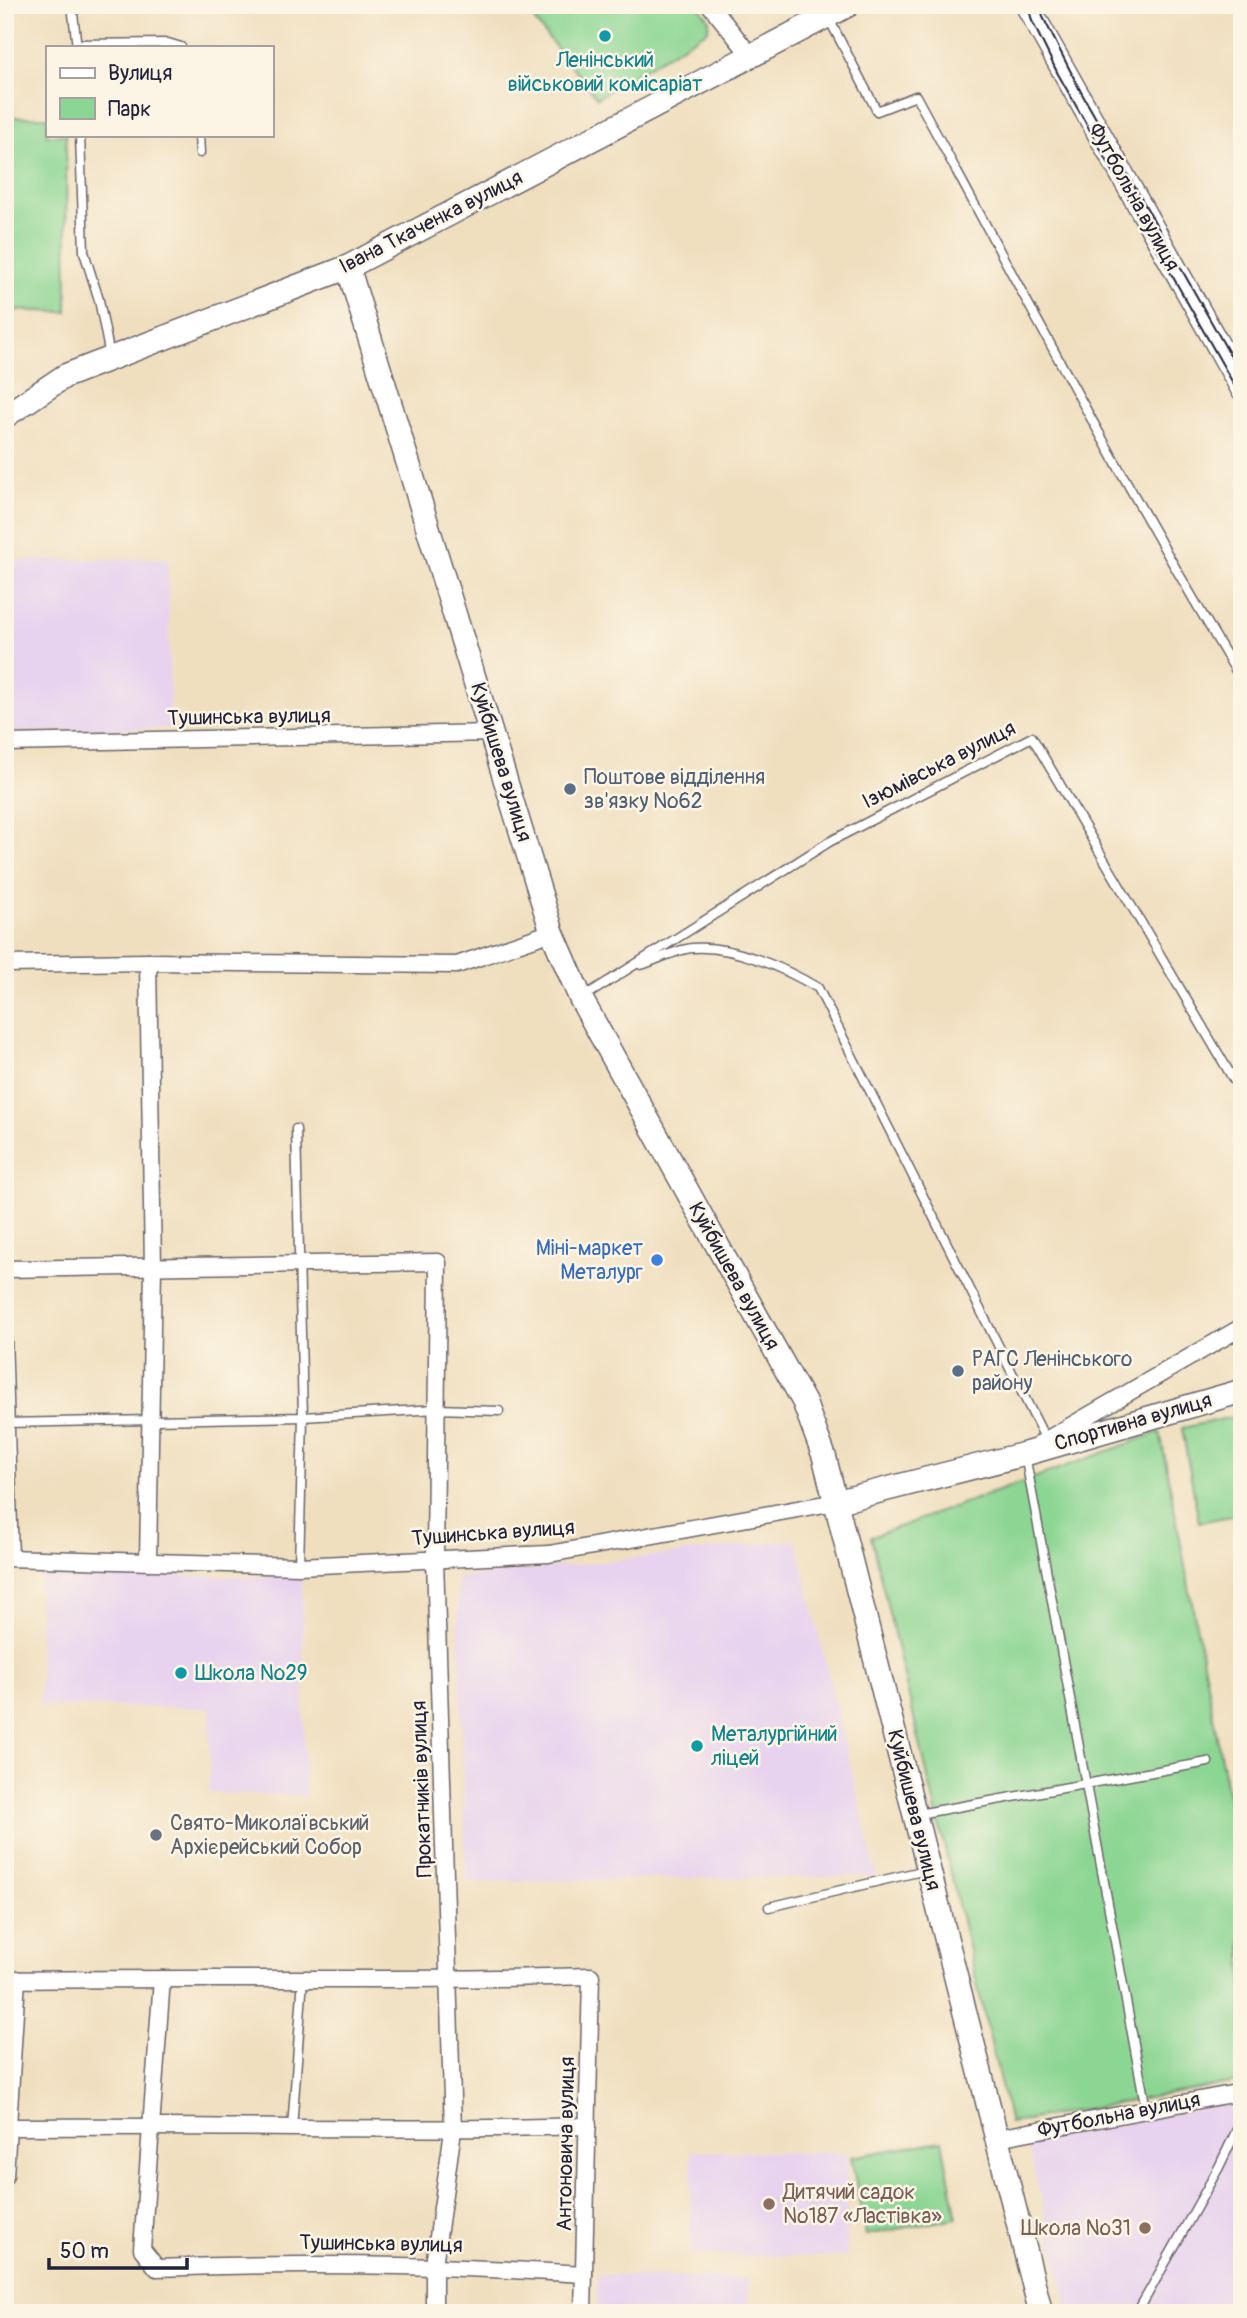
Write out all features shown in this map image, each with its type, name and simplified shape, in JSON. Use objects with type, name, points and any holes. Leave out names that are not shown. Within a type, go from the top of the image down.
[{"type":"main road","name":"Івана Ткаченка вулиця","points":[[5,416],[65,376],[348,267],[848,5]]},
{"type":"main road","name":"Футбольна вулиця","points":[[1027,5],[1242,388]]},
{"type":"main road","name":"Куйбишева вулиця","points":[[348,267],[552,932],[581,999],[804,1402],[824,1456],[1041,2313]]},
{"type":"main road","name":"Спортивна вулиця","points":[[836,1502],[1025,1454],[1242,1391]]},
{"type":"street","points":[[710,5],[751,56]]},
{"type":"street","name":"Тушинська вулиця","points":[[5,743],[493,733]]},
{"type":"street","points":[[5,964],[148,961],[457,965],[552,932]]},
{"type":"street","points":[[148,961],[153,1267],[148,1562]]},
{"type":"street","name":"Прокатників вулиця","points":[[299,1265],[438,1262],[435,1559],[453,2130],[434,2265],[434,2313]]},
{"type":"street","points":[[5,1270],[299,1265]]},
{"type":"street","name":"Спортивна вулиця","points":[[1025,1454],[1242,1327]]},
{"type":"street","name":"Тушинська вулиця","points":[[10,1558],[299,1566],[549,1554],[836,1502]]},
{"type":"street","name":"Антоновича вулиця","points":[[450,1980],[591,1976],[583,2313]]},
{"type":"street","name":"Тушинська вулиця","points":[[162,1979],[142,2249],[157,2267],[292,2263],[434,2265],[584,2274]]},
{"type":"street","points":[[5,2176],[11,1980],[450,1980]]},
{"type":"street","name":"Футбольна вулиця","points":[[997,2138],[1242,2092]]},
{"type":"street","points":[[8,2127],[153,2125],[453,2130],[588,2126]]},
{"type":"lane","points":[[72,5],[77,45],[168,43],[178,46]]},
{"type":"lane","points":[[827,16],[877,111],[916,96],[1104,443],[1219,646],[1242,681]]},
{"type":"lane","points":[[80,136],[84,251],[99,300],[111,359]]},
{"type":"lane","points":[[200,136],[200,153]]},
{"type":"lane","name":"Ізюмівська вулиця","points":[[581,999],[829,842],[1032,737],[1242,1094]]},
{"type":"lane","points":[[629,968],[693,948],[727,953],[782,967],[818,988],[1046,1440]]},
{"type":"lane","points":[[296,1129],[303,1418],[299,1566]]},
{"type":"lane","points":[[5,1270],[10,1558]]},
{"type":"lane","points":[[9,1423],[303,1418],[437,1409],[499,1411]]},
{"type":"lane","points":[[1025,1454],[1146,2109]]},
{"type":"lane","points":[[916,1814],[1208,1762]]},
{"type":"lane","points":[[769,1907],[930,1869]]},
{"type":"lane","points":[[292,2129],[303,1978]]},
{"type":"lane","points":[[1137,2313],[1219,2167],[1242,2119]]},
{"type":"shaded area","points":[[168,558],[170,728],[5,732],[5,561]]},
{"type":"shaded area","points":[[796,1540],[877,1876],[466,1882],[457,1578]]},
{"type":"shaded area","points":[[39,1573],[302,1578],[305,1796],[209,1793],[210,1708],[40,1706]]},
{"type":"shaded area","name":"Школа №31","points":[[1242,2101],[1242,2313],[1069,2313],[1027,2143]]},
{"type":"shaded area","name":"Дитячий садок №187 «Ластівка»","points":[[691,2151],[847,2153],[847,2257],[691,2255]]},
{"type":"shaded area","points":[[597,2275],[748,2279],[748,2313],[598,2313]]},
{"type":"green space","points":[[549,5],[698,5],[709,19],[708,30],[597,98],[534,20]]},
{"type":"green space","points":[[5,117],[46,117],[46,136],[66,136],[67,312],[5,310]]},
{"type":"green space","points":[[1242,1415],[1242,1514],[1199,1522],[1182,1428]]},
{"type":"green space","points":[[1160,1432],[1242,1871],[1242,2081],[1010,2123],[871,1537]]},
{"type":"green space","points":[[942,2141],[957,2218],[866,2235],[851,2157]]},
{"type":"tram line","points":[[1028,5],[1032,21],[1058,74],[1242,399]]},
{"type":"tram line","points":[[1041,5],[1043,17],[1081,92],[1242,376]]},
{"type":"place","name":"Ленінський військовий комісаріат","points":[[605,36]]},
{"type":"place","name":"Поштове відділення зв'язку №62","points":[[570,789]]},
{"type":"place","name":"Міні-маркет Металург","points":[[657,1260]]},
{"type":"place","name":"РАГС Ленінського району","points":[[958,1371]]},
{"type":"place","name":"Школа №29","points":[[181,1673]]},
{"type":"place","name":"Металургійний ліцей","points":[[697,1746]]},
{"type":"place","name":"Свято-Миколаївський Архієрейський Собор","points":[[156,1835]]},
{"type":"place","name":"Дитячий садок №187 «Ластівка»","points":[[769,2204]]},
{"type":"place","name":"Школа №31","points":[[1145,2228]]}]
